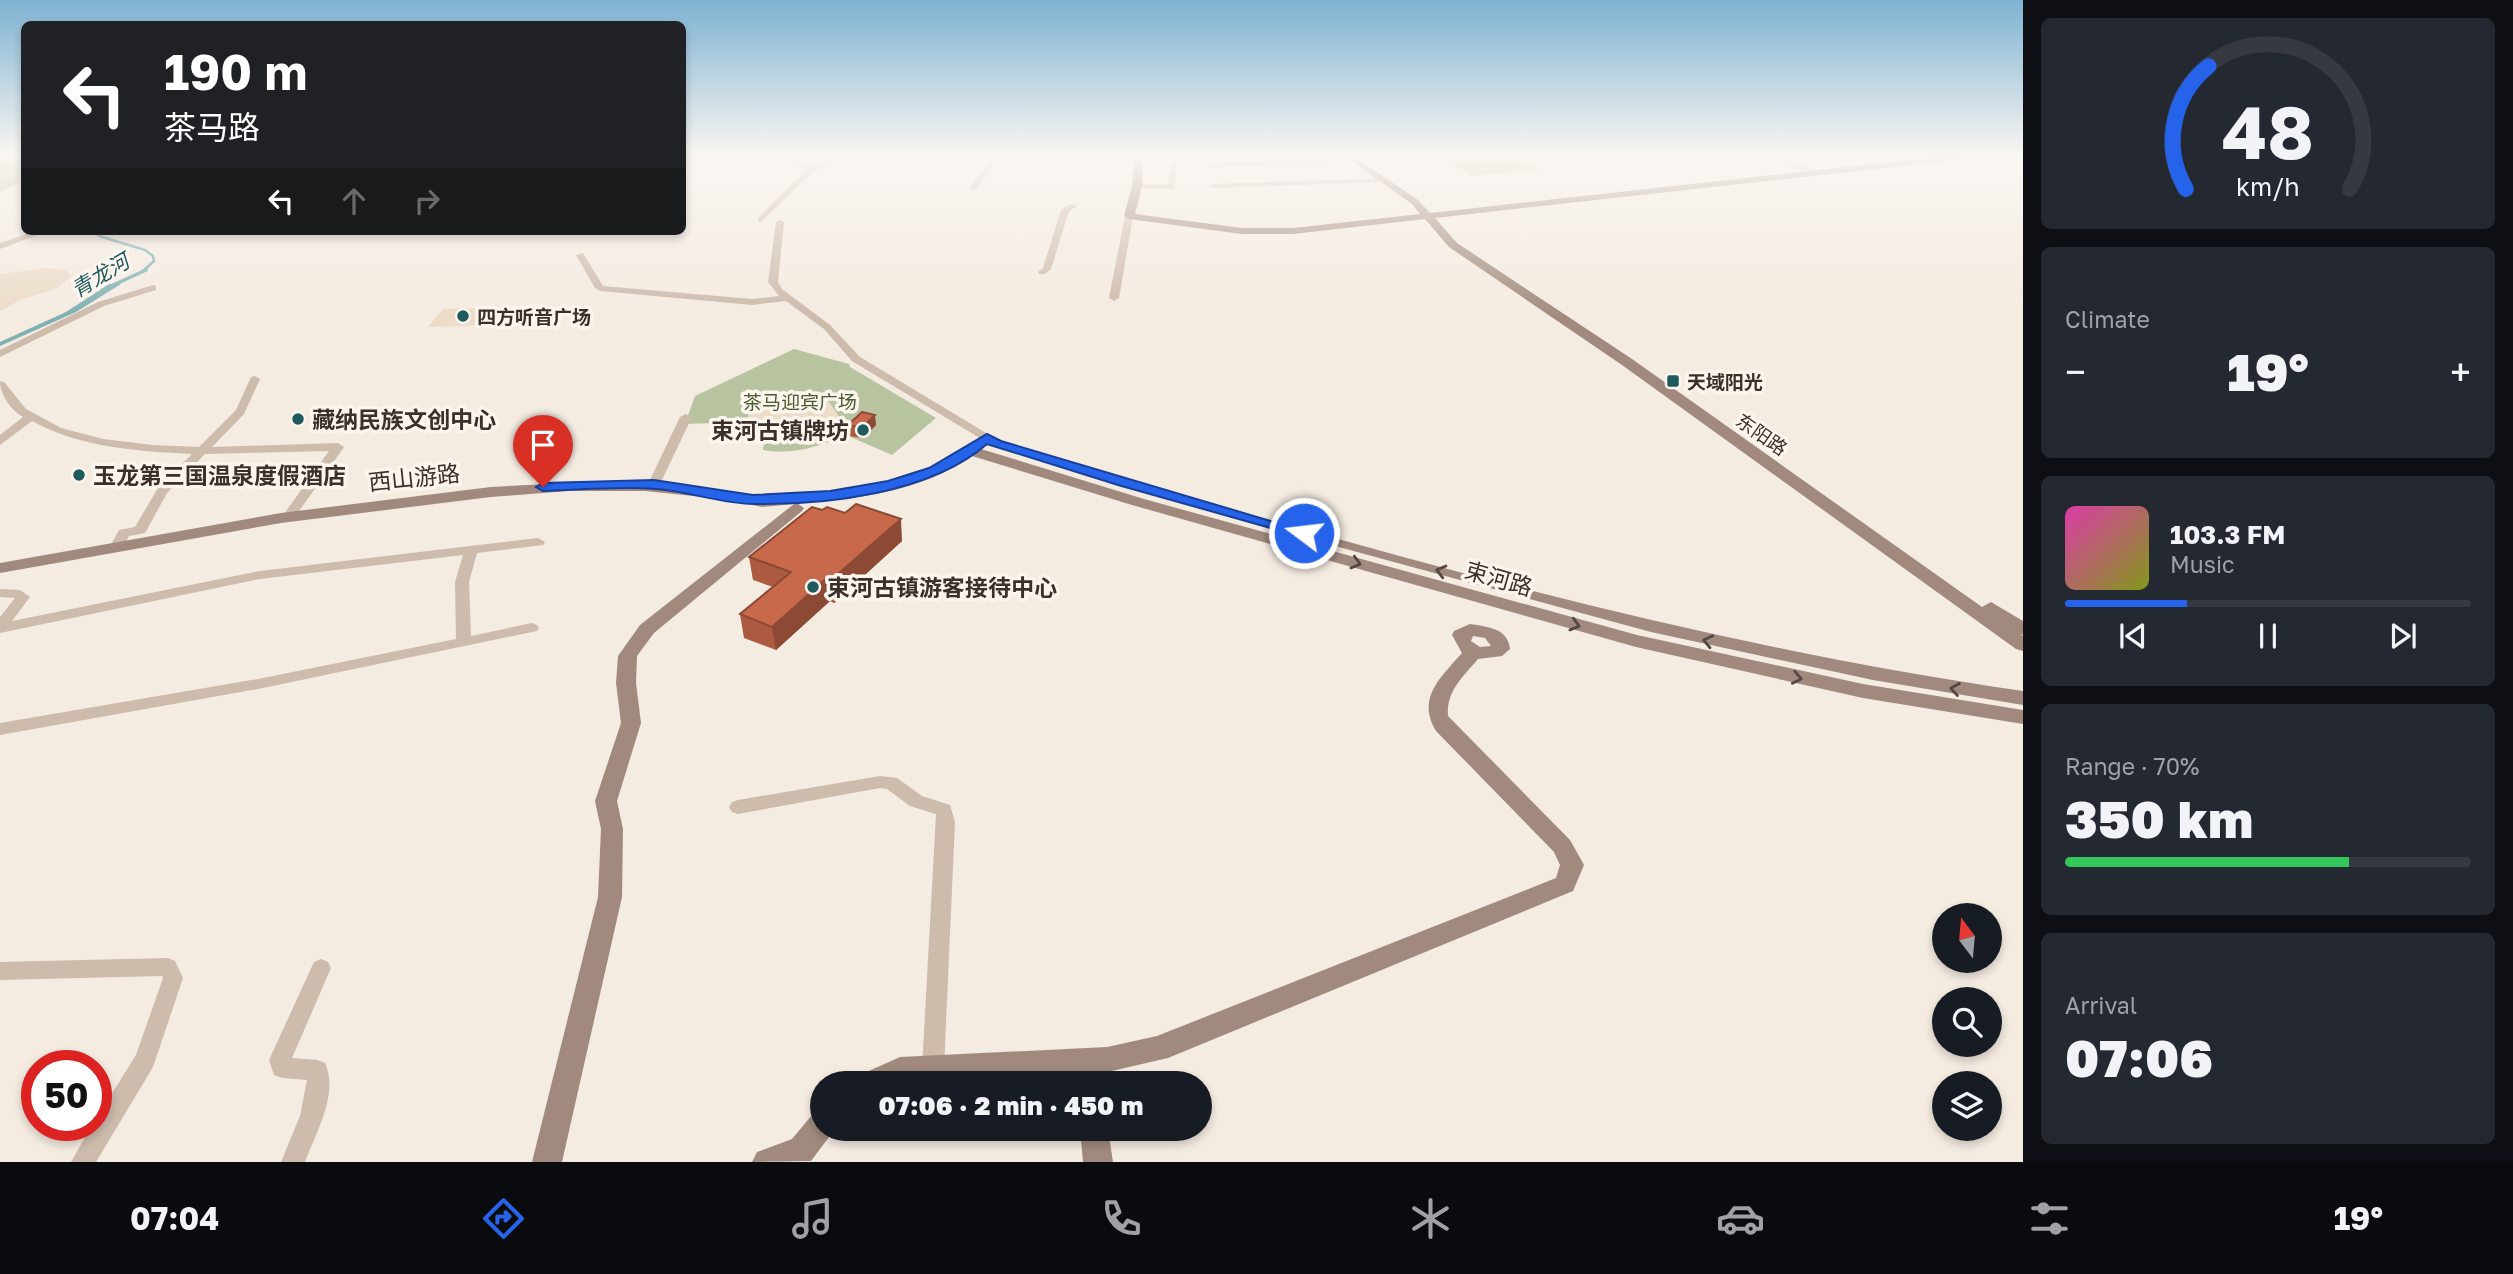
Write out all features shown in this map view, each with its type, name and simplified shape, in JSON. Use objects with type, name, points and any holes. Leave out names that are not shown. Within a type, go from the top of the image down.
[{"type":"street","points":[[761,220],[772,209]]},
{"type":"street","points":[[1042,272],[1047,269],[1067,209]]},
{"type":"street","points":[[1114,298],[1131,209]]},
{"type":"street","name":"东阳路","points":[[1424,209],[1464,244],[1642,364],[2023,629]]},
{"type":"street","name":"东阳路","points":[[1428,209],[1436,229],[1453,245],[1627,362],[2023,645]]},
{"type":"street","points":[[1129,216],[1263,232],[1493,209]]},
{"type":"street","points":[[780,222],[773,282],[775,289],[845,343],[856,359],[985,447]]},
{"type":"street","points":[[0,246],[32,235]]},
{"type":"street","points":[[580,255],[600,288],[752,302],[788,298]]},
{"type":"street","points":[[0,354],[101,304],[153,288]]},
{"type":"street","points":[[117,546],[124,533],[139,530],[162,491],[240,412],[248,400],[250,387],[255,379]]},
{"type":"street","points":[[0,384],[10,402],[28,419],[65,433],[118,445],[200,450],[338,447],[290,514]]},
{"type":"street","points":[[654,484],[686,417]]},
{"type":"street","points":[[0,442],[28,419]]},
{"type":"street","points":[[753,500],[793,499],[872,489],[934,471],[985,447]]},
{"type":"street","points":[[753,500],[796,508],[854,502],[917,488],[964,469],[985,447]]},
{"type":"street","name":"束河路","points":[[985,447],[1138,502],[1493,602],[1736,665],[1903,698],[2023,718]]},
{"type":"street","name":"束河路","points":[[985,447],[1637,624],[1856,672],[2023,698]]},
{"type":"street","name":"西山游路","points":[[0,568],[290,514],[524,488],[604,483],[654,484],[753,500]]},
{"type":"street","points":[[547,1162],[610,897],[612,830],[606,801],[631,723],[626,682],[628,656],[647,629],[796,508]]},
{"type":"street","points":[[0,627],[260,575],[538,542]]},
{"type":"street","points":[[464,642],[462,582],[471,550]]},
{"type":"street","points":[[0,593],[15,593],[23,597],[0,627]]},
{"type":"street","points":[[1090,1071],[1107,1060],[1158,1049],[1565,884],[1572,865],[1562,846],[1443,726],[1436,713],[1436,700],[1478,641],[1493,602]]},
{"type":"street","points":[[0,729],[258,684],[532,628]]},
{"type":"street","points":[[738,807],[880,782],[891,783],[916,801],[944,810],[946,822],[933,1069]]},
{"type":"street","points":[[0,971],[168,967],[173,978],[145,1060],[83,1162]]},
{"type":"street","points":[[293,1162],[320,1078],[317,1070],[282,1068],[280,1060],[321,968]]},
{"type":"street","points":[[898,1071],[1037,1071]]},
{"type":"street","points":[[767,1162],[806,1157],[814,1141]]},
{"type":"street","points":[[1095,1141],[1098,1162]]},
{"type":"green space","name":"茶马迎宾广场","points":[[794,349],[849,364],[936,418],[892,455],[846,435],[806,449],[763,450],[764,440],[750,440],[753,428],[745,428],[746,422],[685,424],[695,396]]},
{"type":"shaded area","points":[[47,268],[66,270],[71,277],[56,289],[22,299],[0,311],[0,274]]},
{"type":"shaded area","name":"四方听音广场","points":[[494,308],[481,325],[428,327],[443,309]]},
{"type":"shaded area","points":[[795,391],[805,392],[802,396],[828,400],[842,421],[840,424],[833,431],[817,437],[820,441],[809,445],[750,440],[753,428],[745,428],[751,406]]},
{"type":"water","points":[[109,284],[121,284],[76,312],[0,346],[0,342],[66,312]]},
{"type":"building","points":[[862,412],[875,415],[862,428],[848,425]]},
{"type":"building","points":[[856,504],[901,519],[831,580],[827,578],[772,627],[740,614],[791,572],[749,557],[812,507],[822,510],[827,507],[845,513]]},
{"type":"waterway","name":"青龙河","points":[[98,235],[145,250],[153,256],[154,261],[142,272]]},
{"type":"waterway","name":"青龙河","points":[[111,286],[142,272]]},
{"type":"place","name":"四方听音广场","points":[[463,316]]},
{"type":"place","name":"天域阳光","points":[[1673,381]]},
{"type":"place","name":"藏纳民族文创中心","points":[[298,419]]},
{"type":"place","name":"束河古镇牌坊","points":[[863,430]]},
{"type":"place","name":"玉龙第三国温泉度假酒店","points":[[79,475]]},
{"type":"place","name":"束河古镇游客接待中心","points":[[813,587]]},
{"type":"route","points":[[543,487],[604,483],[654,484],[753,500],[830,495],[891,485],[934,471],[952,463],[987,438],[996,444],[1304,533]]}]
